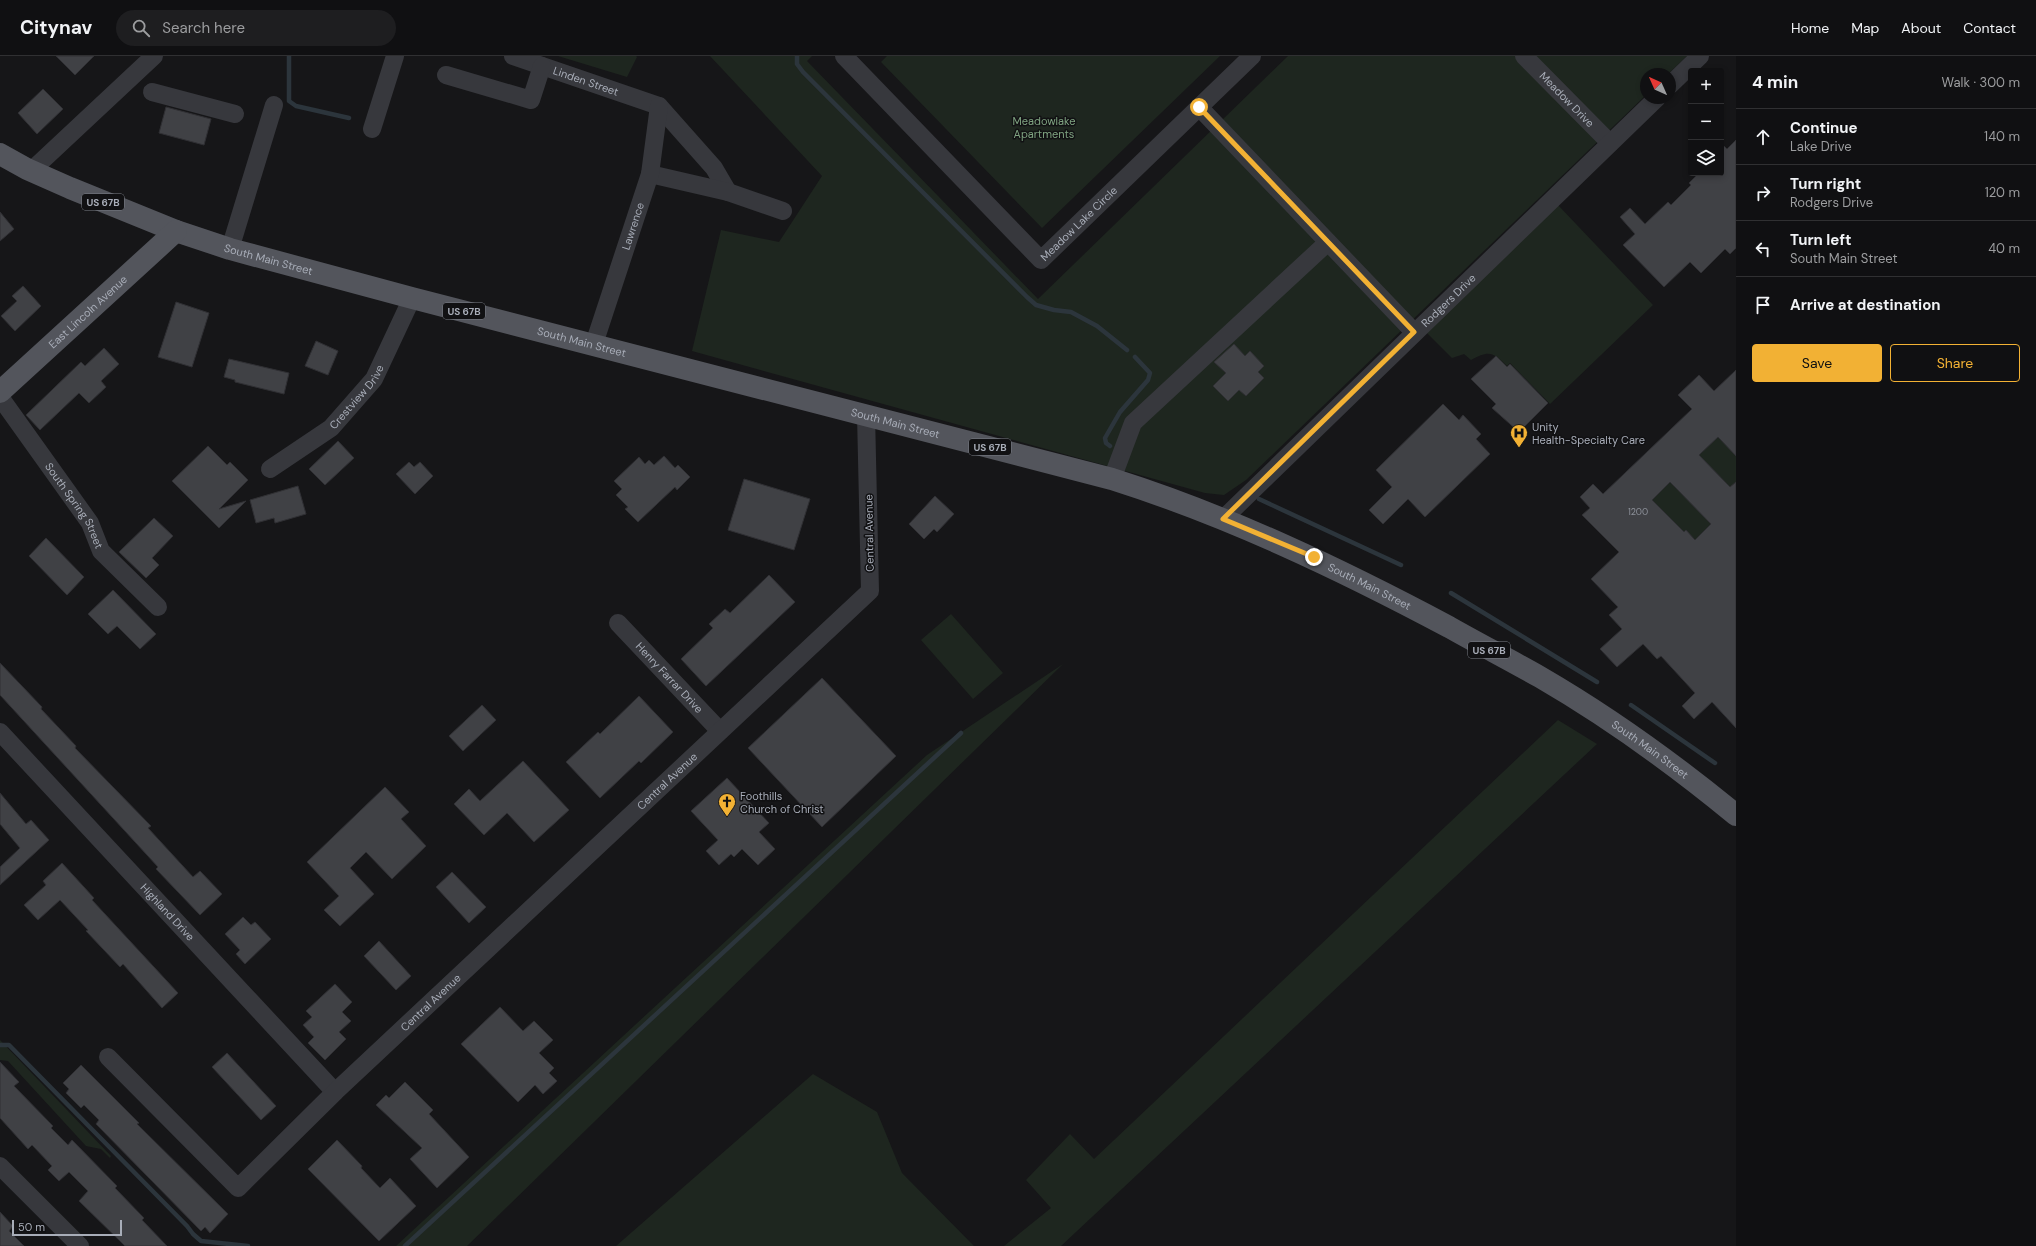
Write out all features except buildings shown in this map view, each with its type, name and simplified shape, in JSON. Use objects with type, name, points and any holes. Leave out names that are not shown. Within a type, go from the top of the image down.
[{"type":"main road","name":"South Main Street","points":[[0,154],[31,171],[176,231],[230,249],[412,298],[866,414],[1112,479],[1163,495],[1314,557],[1424,614],[1540,677],[1603,717],[1665,760],[1736,815]]},
{"type":"main road","name":"East Lincoln Avenue","points":[[0,392],[176,231]]},
{"type":"street","points":[[31,171],[154,56]]},
{"type":"street","points":[[372,129],[394,56]]},
{"type":"street","name":"Linden Street","points":[[513,56],[659,106]]},
{"type":"street","name":"Meadow Lake Circle","points":[[844,56],[1041,260],[1252,56]]},
{"type":"street","name":"Meadow Drive","points":[[1524,56],[1610,143]]},
{"type":"street","points":[[1676,79],[1700,56]]},
{"type":"street","points":[[446,75],[531,100],[542,66]]},
{"type":"street","points":[[152,92],[235,114]]},
{"type":"street","name":"Rodgers Drive","points":[[1223,519],[1414,332],[1651,104]]},
{"type":"street","points":[[230,249],[274,106]]},
{"type":"street","points":[[659,106],[714,168],[728,192]]},
{"type":"street","name":"Lawrence","points":[[594,344],[650,174],[659,106]]},
{"type":"street","points":[[1199,107],[1414,332]]},
{"type":"street","points":[[650,174],[728,192],[783,211]]},
{"type":"street","points":[[1112,479],[1133,423],[1328,242]]},
{"type":"street","name":"Crestview Drive","points":[[270,469],[331,428],[374,378],[412,298]]},
{"type":"street","name":"South Spring Street","points":[[0,397],[90,523],[101,550],[158,607]]},
{"type":"street","name":"Central Avenue","points":[[108,1057],[238,1188],[335,1092],[870,591],[866,414]]},
{"type":"street","name":"Henry Farrar Drive","points":[[618,623],[720,731]]},
{"type":"street","name":"Highland Drive","points":[[0,732],[335,1092]]},
{"type":"street","points":[[0,1166],[80,1246]]},
{"type":"green space","points":[[558,56],[636,56],[637,57],[627,77]]},
{"type":"green space","points":[[710,56],[812,56],[807,61],[1038,299],[1288,56],[1687,56],[1674,68],[1640,68],[1640,101],[1246,480],[1224,495],[1205,493],[692,351],[721,230],[779,242],[822,176]]},
{"type":"green space","name":"Meadowlake Apartments","points":[[887,56],[1220,56],[1042,228],[881,62]]},
{"type":"green space","points":[[1557,204],[1653,305],[1550,404],[1510,363],[1507,366],[1494,355],[1490,354],[1482,355],[1471,360],[1464,354],[1452,358],[1425,331]]},
{"type":"green space","points":[[1718,437],[1736,456],[1736,482],[1730,487],[1699,455]]},
{"type":"green space","points":[[1670,482],[1719,532],[1697,542],[1686,530],[1684,532],[1652,500]]},
{"type":"green space","points":[[951,614],[1003,673],[973,699],[921,640]]},
{"type":"green space","points":[[1063,664],[467,1246],[396,1246],[927,755]]},
{"type":"green space","points":[[1558,720],[1597,744],[1061,1246],[1004,1246],[1051,1208],[1026,1180],[1070,1134],[1094,1159]]},
{"type":"green space","points":[[0,1040],[111,1156],[110,1158],[101,1149],[86,1146],[8,1061],[0,1060]]},
{"type":"green space","points":[[813,1074],[877,1112],[902,1173],[974,1246],[616,1246]]},
{"type":"waterway","points":[[289,56],[289,101],[296,106],[349,118]]},
{"type":"waterway","points":[[797,56],[797,64],[803,72],[1027,297],[1036,305],[1054,310],[1071,312],[1097,326],[1127,350]]},
{"type":"waterway","points":[[1110,446],[1106,443],[1105,438],[1120,412],[1148,380],[1150,373],[1135,357]]},
{"type":"waterway","points":[[1259,499],[1401,565]]},
{"type":"waterway","points":[[1451,593],[1597,682]]},
{"type":"waterway","points":[[1631,705],[1715,763]]},
{"type":"waterway","points":[[405,1246],[961,733]]},
{"type":"waterway","points":[[0,1045],[9,1045],[201,1241],[248,1246]]},
{"type":"place","name":"Unity Health-Specialty Care","points":[[1519,448]]},
{"type":"place","name":"Foothills Church of Christ","points":[[727,817]]},
{"type":"route","points":[[1199,107],[1414,332],[1223,519],[1314,557]]}]
